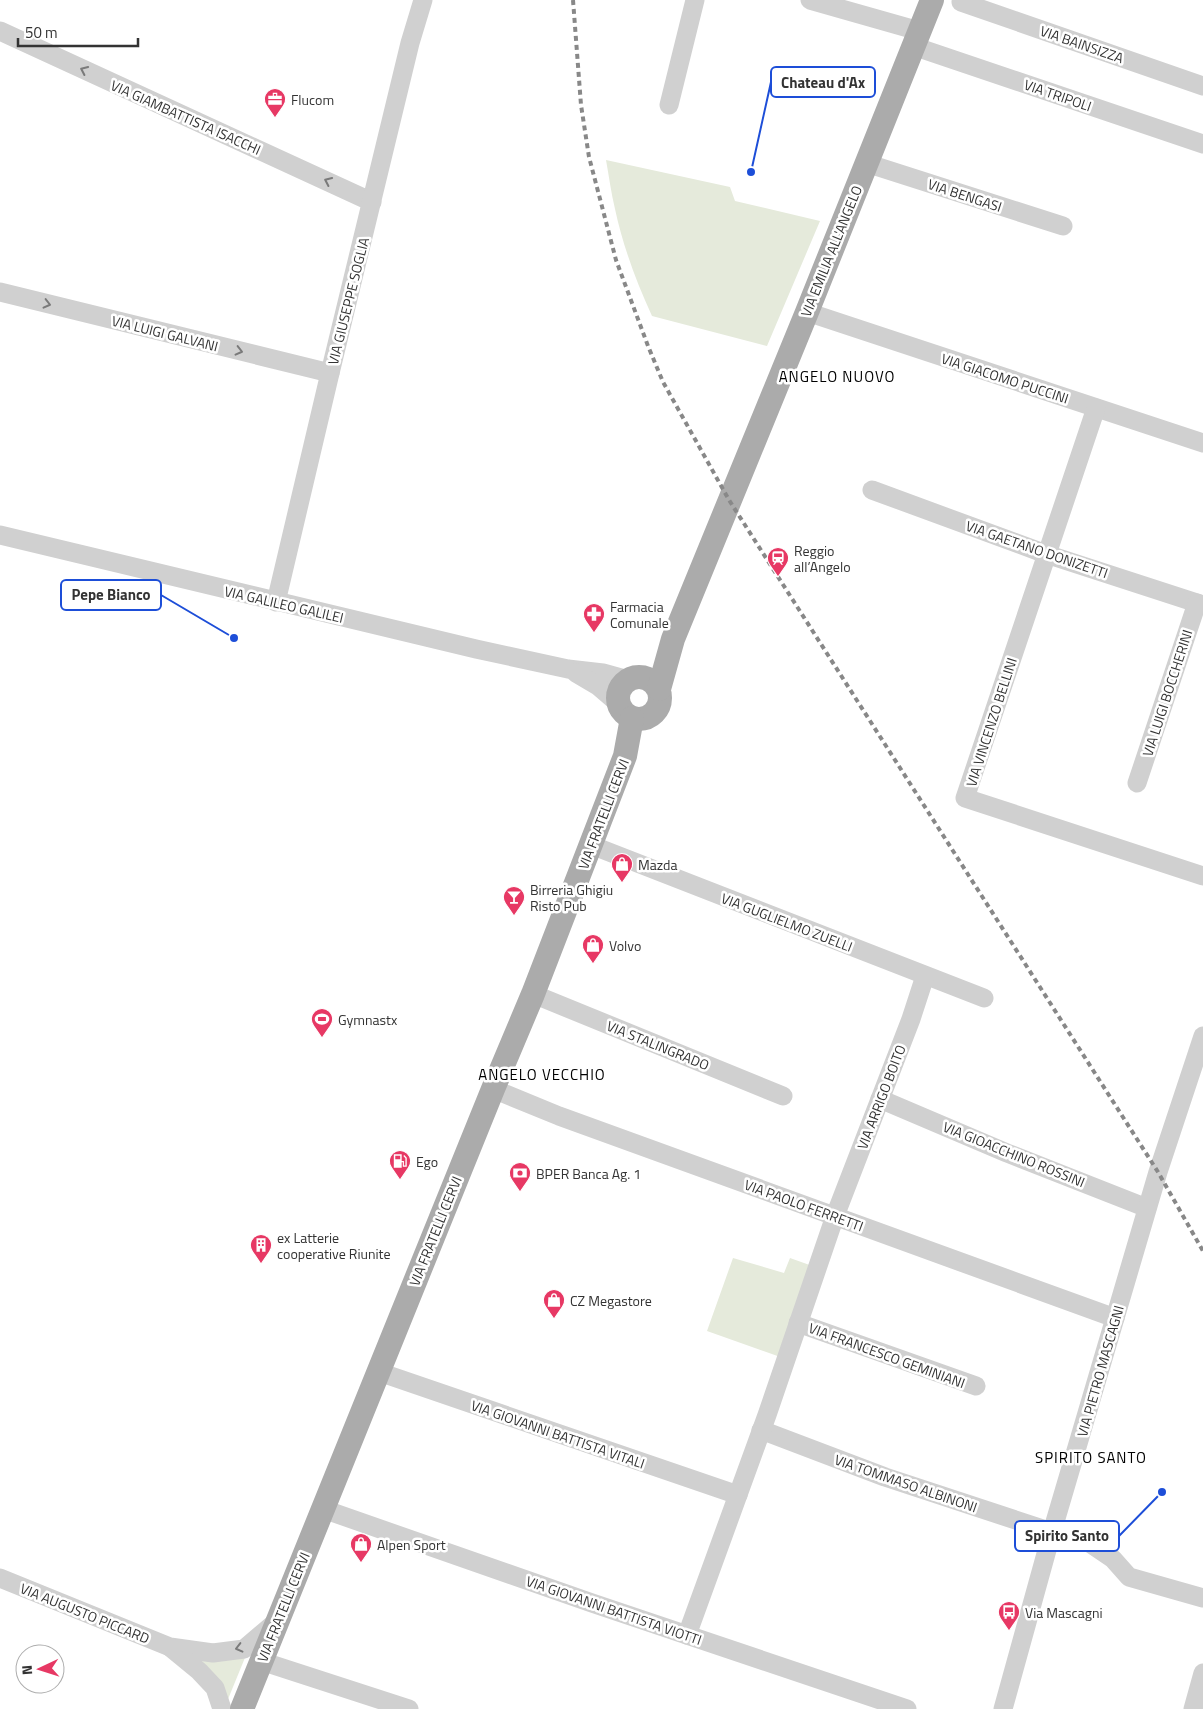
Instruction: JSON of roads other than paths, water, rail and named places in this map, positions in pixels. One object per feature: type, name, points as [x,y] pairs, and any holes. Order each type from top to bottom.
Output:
[{"type":"main road","name":"VIA EMILIA ALL'ANGELO","points":[[643,682],[673,639],[932,0]]},
{"type":"main road","points":[[643,682],[660,702],[635,712],[619,690],[643,682]]},
{"type":"main road","name":"VIA FRATELLI CERVI","points":[[242,1709],[533,994],[626,752],[635,712]]},
{"type":"street","name":"VIA GIUSEPPE SOGLIA","points":[[276,602],[410,43],[423,0]]},
{"type":"street","points":[[669,105],[694,0]]},
{"type":"street","name":"VIA TRIPOLI","points":[[810,0],[1203,144]]},
{"type":"street","name":"VIA BAINSIZZA","points":[[961,2],[1203,86]]},
{"type":"street","name":"VIA GIAMBATTISTA ISACCHI","points":[[0,32],[372,202]]},
{"type":"street","name":"VIA BENGASI","points":[[866,163],[1063,226]]},
{"type":"street","name":"VIA LUIGI GALVANI","points":[[0,292],[330,373]]},
{"type":"street","name":"VIA GIACOMO PUCCINI","points":[[807,312],[1203,442]]},
{"type":"street","name":"VIA VINCENZO BELLINI","points":[[1096,408],[966,798],[1203,876]]},
{"type":"street","name":"VIA GAETANO DONIZETTI","points":[[872,490],[1046,554],[1200,604]]},
{"type":"street","name":"VIA GALILEO GALILEI","points":[[0,535],[476,649],[568,669],[603,673],[643,682]]},
{"type":"street","name":"VIA LUIGI BOCCHERINI","points":[[1137,783],[1200,604]]},
{"type":"street","name":"VIA GALILEO GALILEI","points":[[568,669],[598,686],[635,712]]},
{"type":"street","name":"VIA GUGLIELMO ZUELLI","points":[[591,845],[984,998]]},
{"type":"street","name":"VIA ARRIGO BOITO","points":[[836,1216],[911,1020],[925,976]]},
{"type":"street","name":"VIA STALINGRADO","points":[[533,994],[783,1096]]},
{"type":"street","name":"VIA PIETRO MASCAGNI","points":[[1004,1709],[1052,1532],[1115,1318],[1203,1036]]},
{"type":"street","name":"VIA PAOLO FERRETTI","points":[[493,1089],[559,1116],[1115,1318]]},
{"type":"street","name":"VIA GIOACCHINO ROSSINI","points":[[880,1099],[1007,1153],[1148,1208]]},
{"type":"street","points":[[687,1635],[836,1216]]},
{"type":"street","name":"VIA FRANCESCO GEMINIANI","points":[[798,1323],[976,1386]]},
{"type":"street","name":"VIA GIOVANNI BATTISTA VITALI","points":[[378,1372],[738,1495]]},
{"type":"street","name":"VIA TOMMASO ALBINONI","points":[[761,1430],[885,1477],[1052,1532],[1082,1538],[1113,1559],[1129,1577],[1203,1598]]},
{"type":"street","name":"VIA GIOVANNI BATTISTA VIOTTI","points":[[323,1509],[907,1709]]},
{"type":"street","name":"VIA AUGUSTO PICCARD","points":[[0,1578],[170,1647],[200,1670],[215,1688],[222,1709]]},
{"type":"street","name":"VIA AUGUSTO PICCARD","points":[[170,1647],[213,1652],[244,1649],[278,1620]]},
{"type":"street","points":[[261,1662],[409,1709]]},
{"type":"street","points":[[1193,1709],[1203,1672]]},
{"type":"railway","points":[[573,0],[581,105],[589,157],[616,260],[663,382],[729,500],[1158,1172],[1203,1251]]},
{"type":"place","name":"Flucom","points":[[275,118]]},
{"type":"place","name":"Chateau d'Ax","points":[[751,172]]},
{"type":"place","name":"Reggio all’Angelo","points":[[778,577]]},
{"type":"place","name":"Farmacia Comunale","points":[[594,633]]},
{"type":"place","name":"Pepe Bianco","points":[[234,638]]},
{"type":"place","name":"Mazda","points":[[622,883]]},
{"type":"place","name":"Birreria Ghigiu Risto Pub","points":[[514,916]]},
{"type":"place","name":"Volvo","points":[[593,964]]},
{"type":"place","name":"Gymnastx","points":[[322,1038]]},
{"type":"place","name":"Ego","points":[[400,1180]]},
{"type":"place","name":"BPER Banca Ag. 1","points":[[520,1192]]},
{"type":"place","name":"ex Latterie cooperative Riunite","points":[[261,1264]]},
{"type":"place","name":"CZ Megastore","points":[[554,1319]]},
{"type":"place","name":"Spirito Santo","points":[[1162,1492]]},
{"type":"place","name":"Alpen Sport","points":[[361,1563]]},
{"type":"place","name":"Via Mascagni","points":[[1009,1631]]},
{"type":"district","name":"ANGELO NUOVO","points":[[837,376]]},
{"type":"district","name":"ANGELO VECCHIO","points":[[542,1074]]},
{"type":"district","name":"SPIRITO SANTO","points":[[1091,1457]]}]
